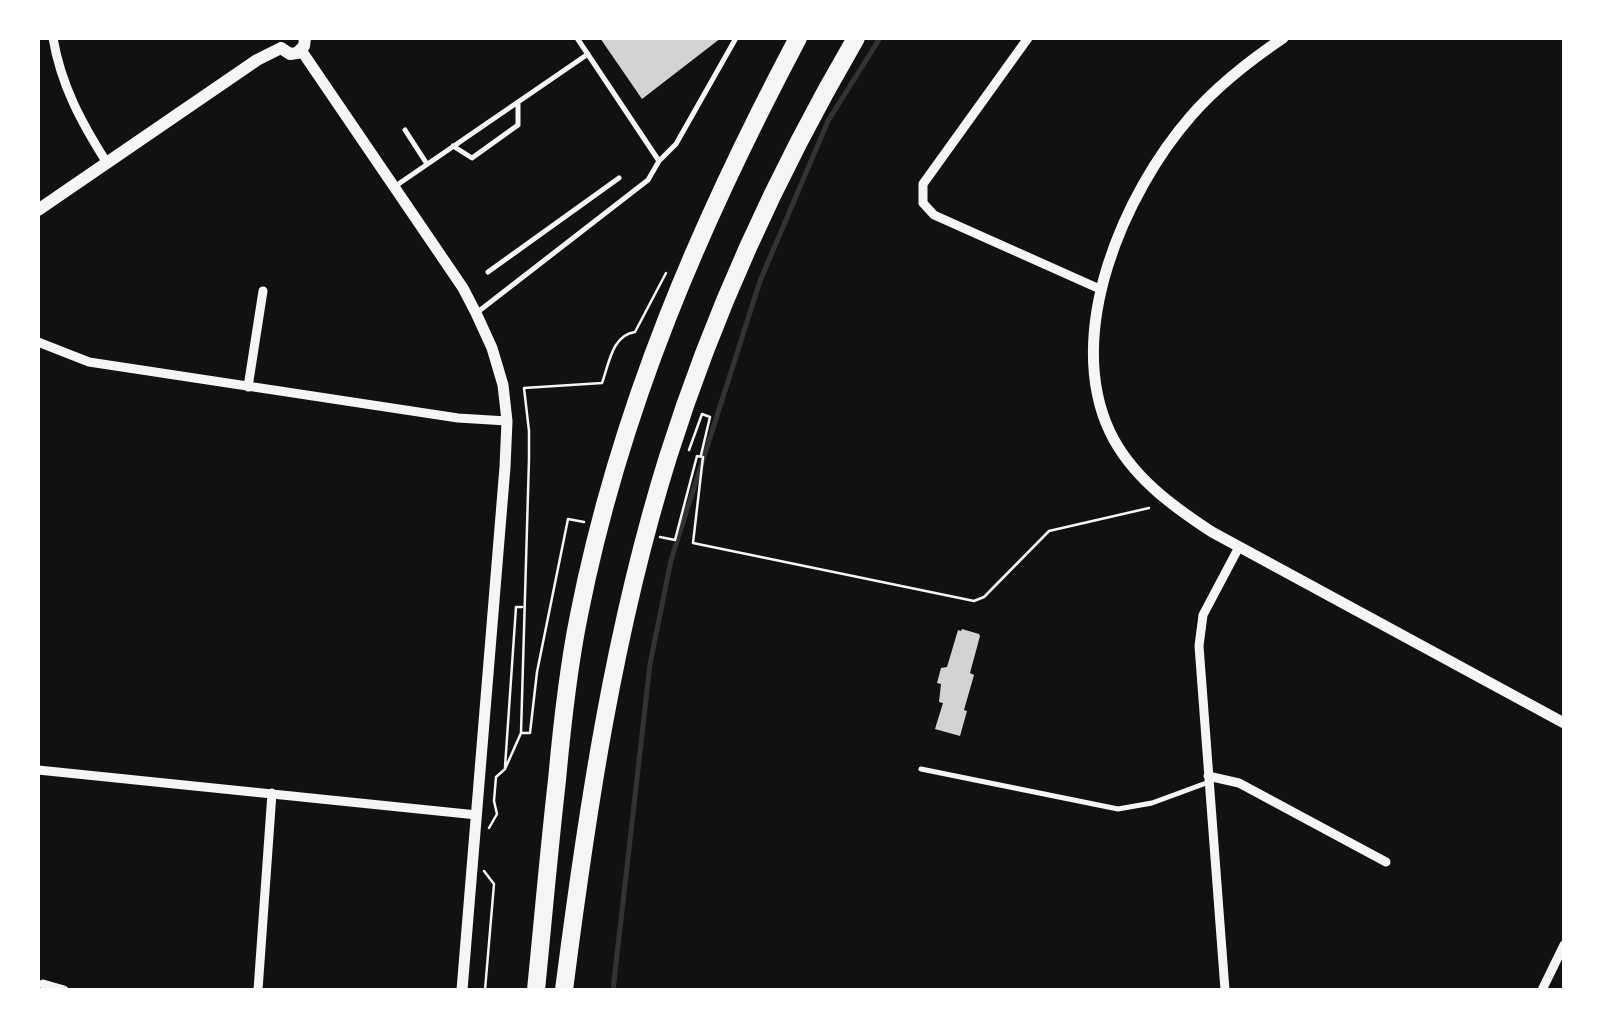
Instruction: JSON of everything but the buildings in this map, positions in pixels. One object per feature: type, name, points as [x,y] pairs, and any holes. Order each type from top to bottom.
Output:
[{"type":"highway","points":[[536,990],[563,717],[595,540],[625,436],[678,285],[733,162],[798,38]]},
{"type":"highway","points":[[564,990],[623,627],[667,460],[724,304],[776,186],[856,38]]},
{"type":"main road","points":[[38,210],[280,43],[290,54],[303,44]]},
{"type":"street","points":[[53,38],[58,68],[69,97],[107,162]]},
{"type":"street","points":[[1028,38],[923,184],[923,203],[934,216],[1102,290]]},
{"type":"street","points":[[1283,38],[1228,78],[1198,108],[1148,175],[1111,258],[1102,290],[1094,335],[1098,400],[1116,443],[1157,492],[1183,513],[1238,547],[1564,722]]},
{"type":"street","points":[[303,44],[463,288],[498,366],[507,421],[506,466],[462,990]]},
{"type":"street","points":[[248,387],[263,292]]},
{"type":"street","points":[[38,342],[90,362],[458,418],[507,421]]},
{"type":"street","points":[[1224,990],[1199,646],[1203,615],[1238,547]]},
{"type":"street","points":[[38,770],[476,815]]},
{"type":"street","points":[[1209,779],[1239,782],[1386,862]]},
{"type":"street","points":[[258,990],[272,793]]},
{"type":"street","points":[[1542,990],[1564,945]]},
{"type":"street","points":[[43,984],[64,990]]},
{"type":"lane","points":[[577,38],[658,160]]},
{"type":"lane","points":[[476,313],[648,180],[658,160],[676,144],[736,38]]},
{"type":"lane","points":[[394,187],[588,54]]},
{"type":"lane","points":[[453,146],[472,158],[518,124],[518,102]]},
{"type":"lane","points":[[404,130],[427,164]]},
{"type":"lane","points":[[488,272],[619,178]]},
{"type":"lane","points":[[922,769],[1118,809],[1152,803],[1209,779]]},
{"type":"path","points":[[488,829],[497,814],[496,777],[505,769],[521,733],[529,431],[524,388],[602,383],[618,340],[635,332],[666,273]]},
{"type":"path","points":[[689,450],[702,414],[710,416],[700,456]]},
{"type":"path","points":[[840,574],[978,601],[1049,531],[1149,508]]},
{"type":"path","points":[[505,769],[516,607],[523,607]]},
{"type":"path","points":[[521,733],[530,734],[538,672]]},
{"type":"path","points":[[484,871],[494,884],[485,990]]},
{"type":"waterway","points":[[613,990],[650,664],[671,560],[760,281],[828,121],[880,38]]}]
